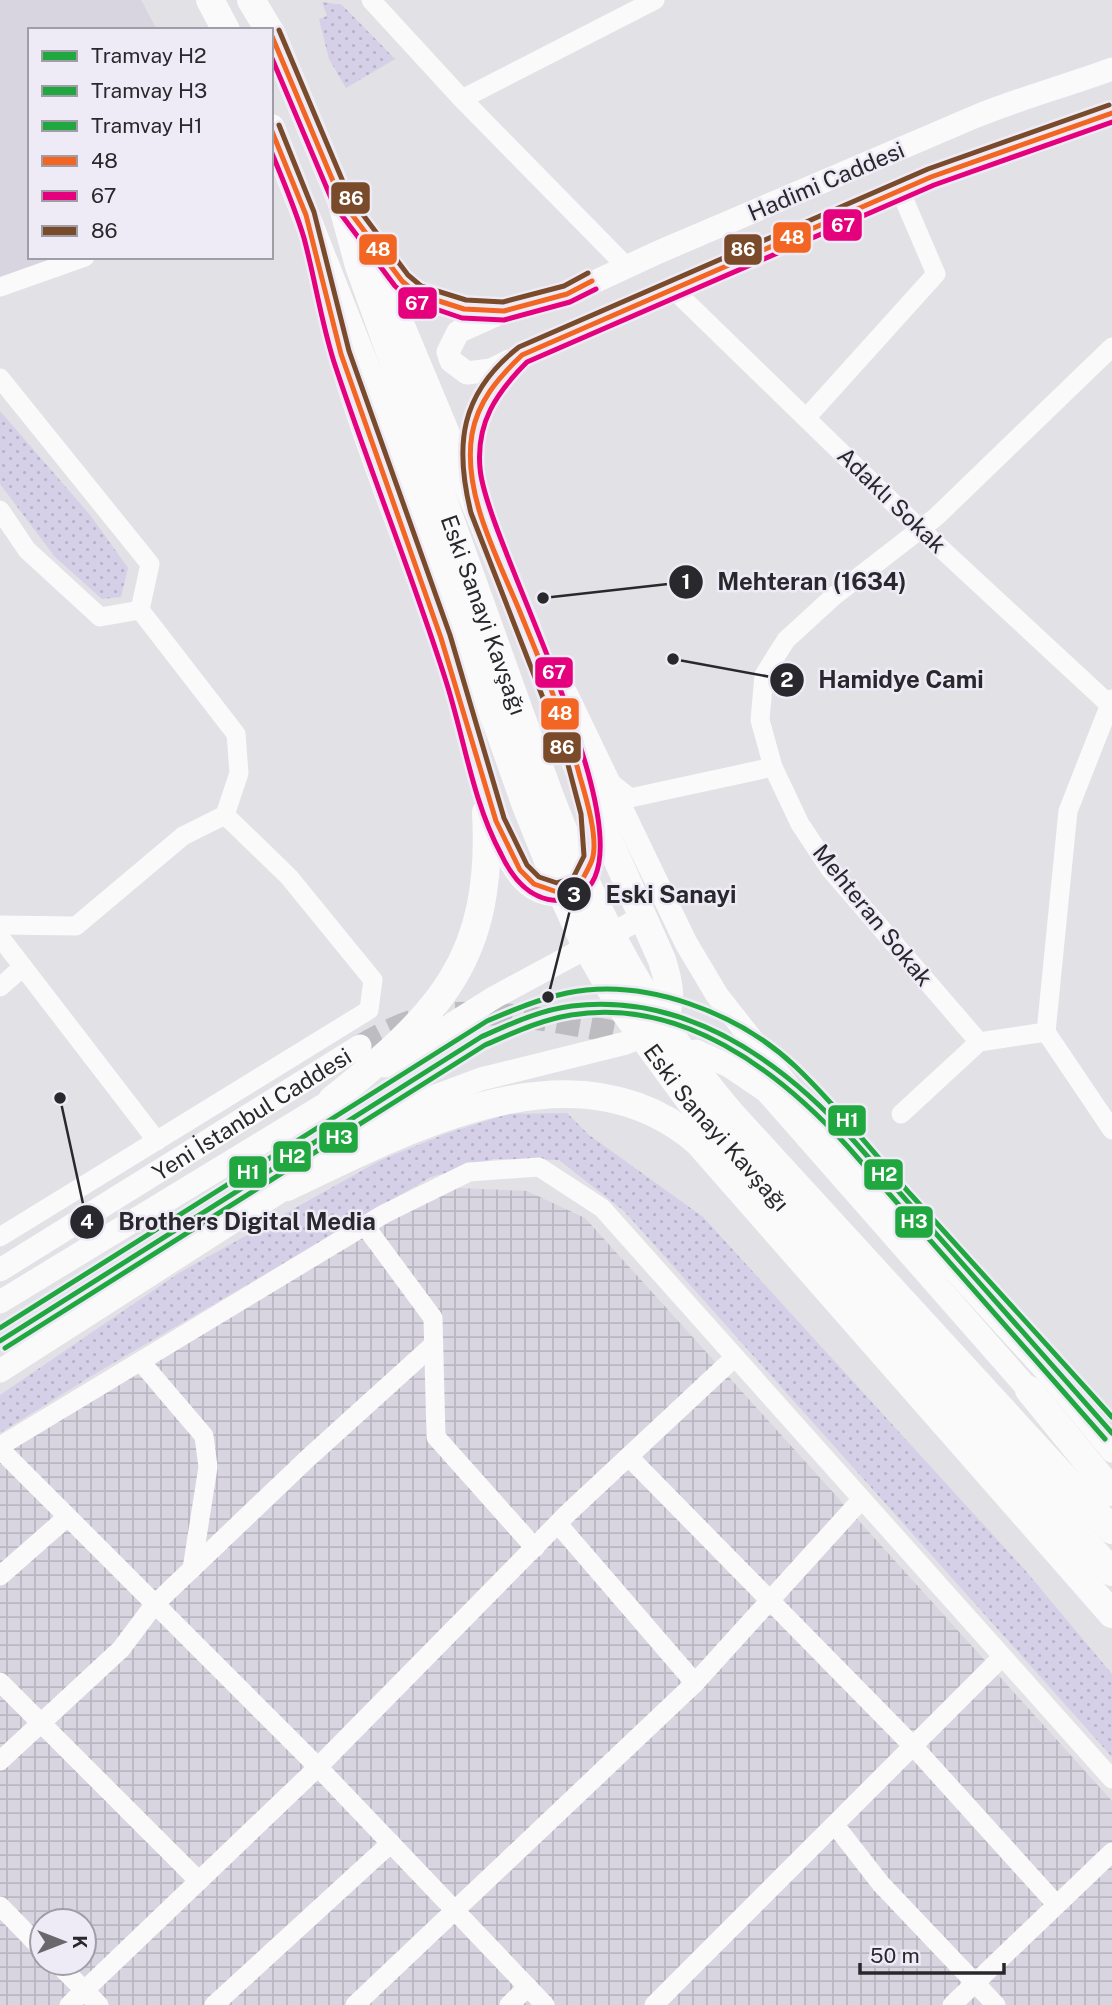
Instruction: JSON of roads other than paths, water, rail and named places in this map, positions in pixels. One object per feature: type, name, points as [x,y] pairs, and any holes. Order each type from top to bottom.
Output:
[{"type":"highway","points":[[210,0],[225,28]]},
{"type":"highway","points":[[251,0],[268,28]]},
{"type":"highway","points":[[273,39],[341,200],[385,283],[527,628],[596,783],[670,986],[668,1010],[652,1032]]},
{"type":"highway","points":[[273,133],[426,488]]},
{"type":"highway","points":[[341,200],[426,488]]},
{"type":"highway","points":[[307,217],[341,352],[455,680],[497,821],[524,878],[550,892],[564,892],[587,879],[595,866],[596,783]]},
{"type":"highway","name":"Eski Sanayi Kavşağı","points":[[426,488],[580,872],[607,933],[653,1010],[695,1071],[1058,1492]]},
{"type":"highway","points":[[332,1100],[392,1052],[419,1024],[441,996],[471,943],[481,912],[486,880],[482,774]]},
{"type":"highway","points":[[287,1187],[419,1126],[456,1113],[525,1096],[591,1094],[629,1104],[672,1122],[698,1142],[1112,1614]]},
{"type":"highway","points":[[1028,1390],[1084,1438],[1112,1472]]},
{"type":"highway","points":[[1028,1390],[1112,1492]]},
{"type":"highway","points":[[1058,1492],[1112,1530]]},
{"type":"highway","points":[[1058,1492],[1112,1572]]},
{"type":"main road","name":"Hadimi Caddesi","points":[[341,200],[402,281],[417,294],[464,309],[504,311],[567,294],[625,265],[976,116],[1112,69]]},
{"type":"main road","name":"Hadimi Caddesi","points":[[473,496],[470,452],[481,399],[522,355],[675,291],[900,190],[1112,113]]},
{"type":"main road","points":[[504,311],[458,332],[449,345],[451,362],[459,369],[478,373],[522,355]]},
{"type":"main road","points":[[596,783],[717,995],[768,1063],[1047,1372],[1112,1451]]},
{"type":"main road","name":"Yeni İstanbul Caddesi","points":[[0,1302],[495,998],[643,917]]},
{"type":"main road","points":[[0,1371],[287,1187],[360,1133],[430,1097],[481,1079],[626,1043],[652,1032]]},
{"type":"main road","name":"Yeni İstanbul Caddesi","points":[[0,1269],[360,1046]]},
{"type":"main road","points":[[696,1051],[729,1066],[766,1091],[1028,1390]]},
{"type":"street","points":[[371,0],[462,99],[625,265]]},
{"type":"street","points":[[462,99],[628,6],[655,0]]},
{"type":"street","points":[[807,417],[936,274],[900,190]]},
{"type":"street","points":[[0,287],[79,259]]},
{"type":"street","name":"Adaklı Sokak","points":[[675,291],[920,529],[1111,703]]},
{"type":"street","name":"Mehteran Sokak","points":[[979,1042],[830,869],[800,824],[774,767],[761,720],[764,675],[786,640],[834,596],[936,517],[1111,349]]},
{"type":"street","points":[[0,378],[150,564],[140,610]]},
{"type":"street","points":[[0,510],[27,550],[100,617],[140,610]]},
{"type":"street","points":[[0,925],[76,926],[183,836],[225,815],[239,772],[236,734],[140,610]]},
{"type":"street","points":[[1111,703],[1068,811],[1046,1032],[1112,1130]]},
{"type":"street","points":[[596,783],[630,798],[774,767]]},
{"type":"street","points":[[0,1237],[369,1010],[373,980],[289,877],[225,815]]},
{"type":"street","points":[[0,937],[157,1141]]},
{"type":"street","points":[[0,987],[23,967]]},
{"type":"street","points":[[901,1114],[979,1042],[1046,1032]]},
{"type":"street","points":[[545,2005],[318,1767],[66,1518],[0,1448],[365,1226],[469,1172],[539,1167],[602,1208],[1112,1780]]},
{"type":"street","points":[[365,1226],[433,1318],[436,1437],[535,1548]]},
{"type":"street","points":[[0,1761],[121,1648],[154,1605],[307,1459],[433,1345]]},
{"type":"street","points":[[69,2005],[318,1767],[558,1524],[734,1358]]},
{"type":"street","points":[[141,1362],[204,1436],[208,1467],[192,1569]]},
{"type":"street","points":[[629,1457],[913,1746],[1056,1904]]},
{"type":"street","points":[[355,2005],[695,1683],[861,1500]]},
{"type":"street","points":[[0,1576],[66,1518]]},
{"type":"street","points":[[558,1524],[695,1683]]},
{"type":"street","points":[[654,2005],[1002,1657]]},
{"type":"street","points":[[0,1682],[199,1881]]},
{"type":"street","points":[[835,1825],[881,1884],[996,2005]]},
{"type":"street","points":[[214,2005],[391,1843]]},
{"type":"street","points":[[952,2005],[1112,1852]]},
{"type":"street","points":[[0,1906],[28,1935]]},
{"type":"street","points":[[71,1977],[99,2005]]},
{"type":"street","points":[[509,2005],[528,1987]]},
{"type":"tunnel","points":[[360,1046],[393,1029],[428,1017],[480,1013],[537,1018],[646,1038]]},
{"type":"tram line","name":"H1","points":[[0,1328],[487,1021],[567,993],[597,989],[628,990],[659,995],[719,1016],[747,1030],[796,1067],[1112,1417]]},
{"type":"tram line","name":"H2","points":[[0,1341],[481,1037],[548,1011],[572,1006],[614,1005],[654,1010],[692,1022],[728,1038],[763,1059],[795,1084],[826,1111],[854,1141],[1112,1433]]},
{"type":"tram line","name":"H3","points":[[5,1348],[485,1045],[548,1020],[571,1015],[612,1012],[651,1017],[689,1029],[724,1045],[791,1091],[848,1147],[1105,1439]]},
{"type":"place","name":"Mehteran (1634)","points":[[543,598]]},
{"type":"place","name":"Hamidye Cami","points":[[673,659]]},
{"type":"place","name":"Eski Sanayi","points":[[548,997]]},
{"type":"place","name":"Brothers Digital Media","points":[[60,1098]]}]
